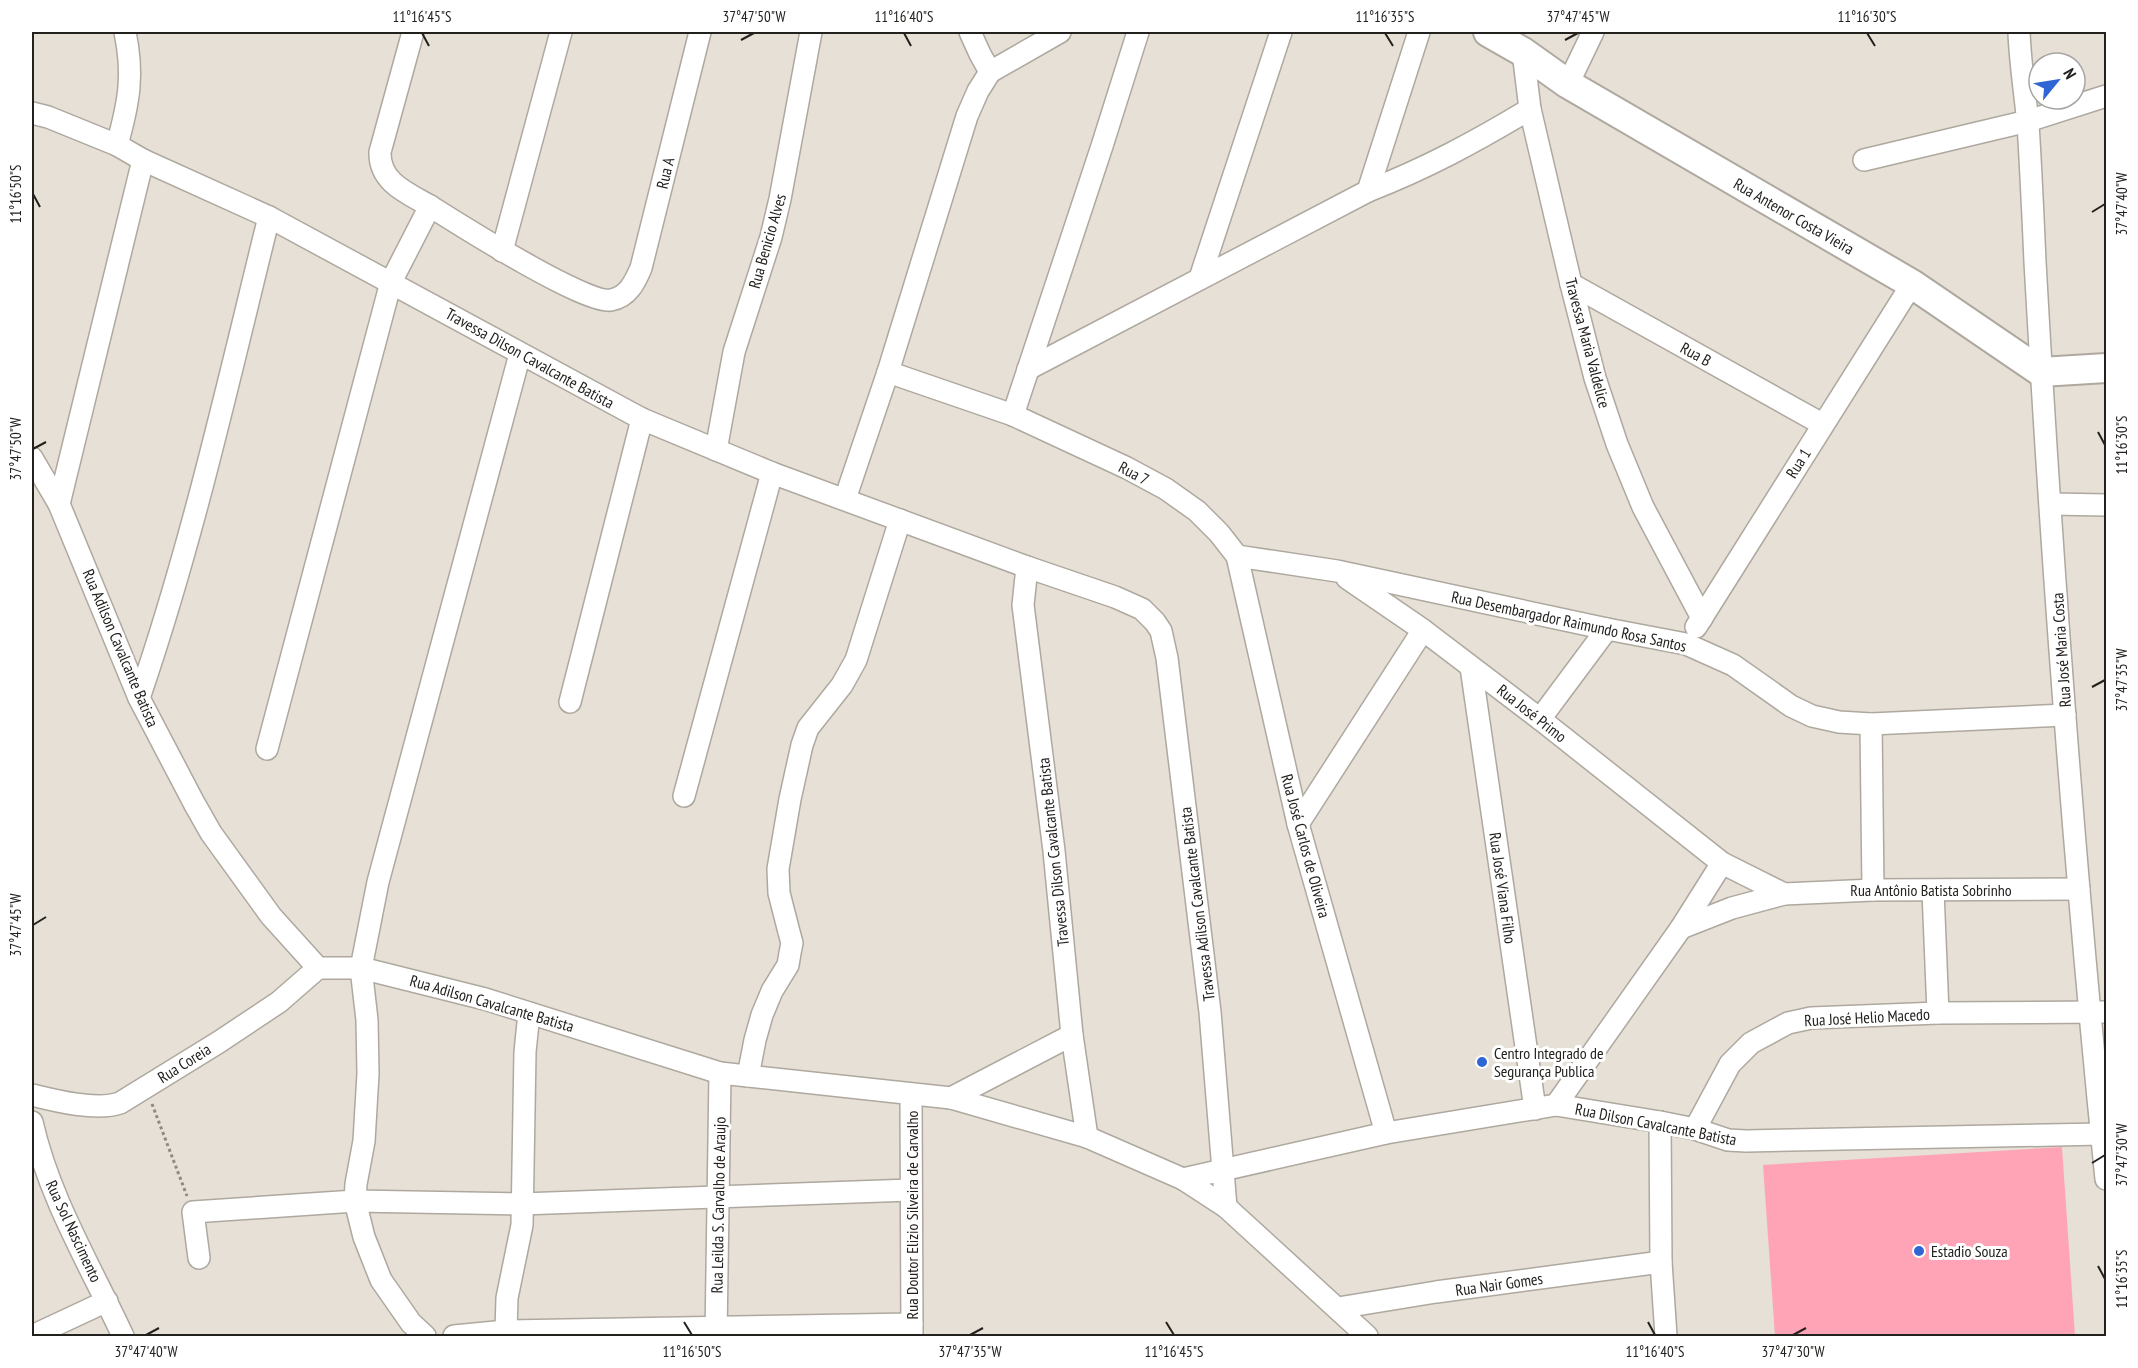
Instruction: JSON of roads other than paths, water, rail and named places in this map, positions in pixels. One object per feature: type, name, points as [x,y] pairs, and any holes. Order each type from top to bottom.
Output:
[{"type":"main road","name":"Rua Antenor Costa Vieira","points":[[1488,32],[1523,51],[1568,84],[1912,284],[2042,372]]},
{"type":"main road","points":[[2042,372],[2106,368]]},
{"type":"street","points":[[117,145],[130,86],[130,57],[125,32]]},
{"type":"street","points":[[413,32],[380,152],[380,164],[384,175],[394,184],[502,251],[561,32]]},
{"type":"street","name":"Rua A","points":[[502,251],[599,299],[610,301],[630,290],[641,268],[700,32]]},
{"type":"street","name":"Rua Benicio Alves","points":[[716,450],[734,352],[771,237],[780,199],[811,32]]},
{"type":"street","points":[[970,32],[990,72]]},
{"type":"street","points":[[845,499],[888,372],[967,116],[978,91],[990,72],[1060,32]]},
{"type":"street","points":[[1013,415],[1102,146],[1137,32]]},
{"type":"street","points":[[1200,278],[1281,32]]},
{"type":"street","points":[[1368,191],[1419,32]]},
{"type":"street","points":[[1568,84],[1593,32]]},
{"type":"street","name":"Rua José Maria Costa","points":[[2019,32],[2028,121],[2065,715],[2079,889],[2099,1012],[2102,1134],[2106,1179]]},
{"type":"street","name":"Travessa Maria Valdelice","points":[[1523,51],[1530,109],[1595,378],[1617,444],[1643,507],[1702,618]]},
{"type":"street","points":[[1864,160],[2028,121],[2106,96]]},
{"type":"street","points":[[1028,369],[1368,191],[1445,158],[1530,109]]},
{"type":"street","name":"Travessa Dilson Cavalcante Batista","points":[[40,115],[117,145],[143,160],[269,217],[642,419],[772,473],[1115,597],[1142,609]]},
{"type":"street","points":[[58,504],[143,160]]},
{"type":"street","points":[[267,748],[391,282],[430,206]]},
{"type":"street","points":[[139,698],[165,623],[209,464],[269,217]]},
{"type":"street","name":"Rua B","points":[[1571,284],[1822,424]]},
{"type":"street","name":"Rua 1","points":[[1686,644],[1912,284]]},
{"type":"street","points":[[425,1336],[411,1323],[381,1280],[364,1237],[355,1201],[364,1142],[368,1074],[367,1020],[361,968],[378,882],[520,354]]},
{"type":"street","name":"Rua 7","points":[[888,372],[1013,415],[1127,468],[1166,489],[1197,511],[1219,532],[1237,556]]},
{"type":"street","points":[[570,702],[642,419]]},
{"type":"street","name":"Rua Adilson Cavalcante Batista","points":[[32,458],[58,504],[139,698],[211,833],[271,916],[318,968],[361,968],[485,999],[720,1072],[951,1098],[1087,1137],[1183,1179],[1226,1207],[1367,1336]]},
{"type":"street","points":[[684,796],[772,473]]},
{"type":"street","points":[[2051,504],[2106,505]]},
{"type":"street","points":[[748,1076],[762,1015],[772,991],[788,965],[792,943],[778,893],[778,869],[802,745],[808,728],[842,685],[856,660],[900,520]]},
{"type":"street","name":"Rua Desembargador Raimundo Rosa Santos","points":[[1237,556],[1337,571],[1686,644],[1733,665],[1791,706],[1812,716],[1839,722],[1871,724],[2065,715]]},
{"type":"street","name":"Rua José Carlos de Oliveira","points":[[1237,556],[1299,824],[1386,1133]]},
{"type":"street","name":"Travessa Dilson Cavalcante Batista","points":[[1027,567],[1023,605],[1054,852],[1072,1035],[1087,1137]]},
{"type":"street","name":"Rua José Primo","points":[[1337,571],[1423,630],[1722,863],[1784,894]]},
{"type":"street","name":"Travessa Adilson Cavalcante Batista","points":[[1142,609],[1161,631],[1167,658],[1210,1012],[1226,1207]]},
{"type":"street","points":[[1540,719],[1606,629]]},
{"type":"street","points":[[1299,824],[1423,630]]},
{"type":"street","name":"Rua José Viana Filho","points":[[1471,667],[1535,1109]]},
{"type":"street","points":[[1871,724],[1873,890]]},
{"type":"street","points":[[1557,1105],[1681,928],[1722,863]]},
{"type":"street","name":"Rua Antônio Batista Sobrinho","points":[[1681,928],[1732,908],[1784,894],[1873,890],[2079,889]]},
{"type":"street","points":[[1933,891],[1938,1013]]},
{"type":"street","name":"Rua Coreia","points":[[32,1095],[52,1100],[103,1106],[120,1103],[279,1002],[318,968]]},
{"type":"street","name":"Rua José Helio Macedo","points":[[1695,1129],[1730,1064],[1751,1042],[1788,1023],[1810,1018],[1938,1013],[2099,1012]]},
{"type":"street","points":[[506,1331],[507,1298],[520,1244],[525,1052],[530,1013]]},
{"type":"street","points":[[951,1098],[1072,1035]]},
{"type":"street","name":"Rua Leilda S. Carvalho de Araujo","points":[[715,1332],[720,1072]]},
{"type":"street","name":"Rua Doutor Elizio Silveira de Carvalho","points":[[911,1095],[912,1330]]},
{"type":"street","name":"Rua Dilson Cavalcante Batista","points":[[1183,1179],[1386,1133],[1557,1105],[1660,1122],[1695,1129],[1728,1140],[1746,1141],[2102,1134]]},
{"type":"street","name":"Rua Sol Nascimento","points":[[32,1122],[40,1155],[59,1201],[123,1336]]},
{"type":"street","points":[[1660,1122],[1661,1262],[1666,1336]]},
{"type":"street","points":[[199,1258],[193,1212],[355,1201],[522,1203],[911,1190]]},
{"type":"street","name":"Rua Nair Gomes","points":[[1338,1308],[1436,1292],[1661,1262]]},
{"type":"street","points":[[32,1336],[107,1301]]},
{"type":"street","points":[[454,1336],[506,1331],[912,1330]]},
{"type":"place","name":"Centro Integrado de Segurança Publica","points":[[1482,1062]]},
{"type":"place","name":"Estadio Souza","points":[[1919,1251]]}]
